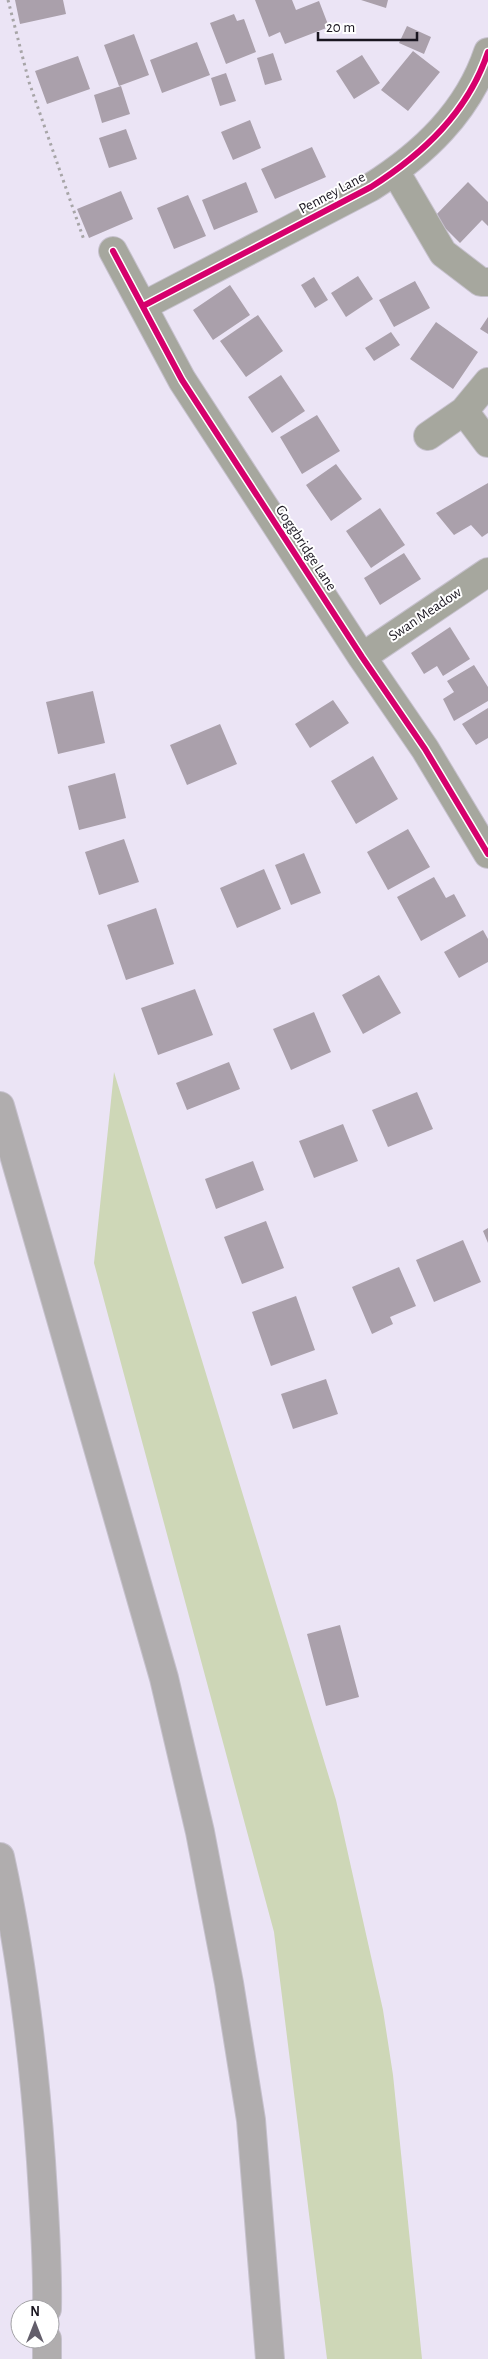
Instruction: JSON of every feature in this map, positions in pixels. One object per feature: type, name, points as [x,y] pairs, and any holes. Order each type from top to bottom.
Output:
[{"type":"highway","points":[[0,1106],[162,1669],[200,1832],[229,1983],[250,2120],[270,2359]]},
{"type":"highway","points":[[0,1857],[20,1969],[35,2075],[48,2264],[47,2299]]},
{"type":"street","name":"Penney Lane","points":[[143,306],[371,187],[395,171],[436,138],[454,116],[468,95],[488,52]]},
{"type":"street","points":[[395,171],[443,253],[481,282],[488,282]]},
{"type":"street","name":"Goggbridge Lane","points":[[113,251],[161,344],[182,380],[362,657],[426,749],[488,854]]},
{"type":"street","points":[[428,436],[464,411],[488,382]]},
{"type":"street","points":[[464,411],[488,443]]},
{"type":"street","name":"Swan Meadow","points":[[362,657],[488,572]]},
{"type":"path","points":[[8,0],[29,82],[88,249],[113,251]]},
{"type":"green space","points":[[114,1072],[336,1800],[383,2010],[393,2075],[422,2359],[327,2359],[274,1932],[94,1263]]},
{"type":"building","points":[[15,0],[63,0],[66,14],[20,24]]},
{"type":"building","points":[[255,0],[292,0],[296,10],[319,1],[329,27],[285,44],[280,32],[269,37]]},
{"type":"building","points":[[361,0],[388,0],[386,8]]},
{"type":"building","points":[[234,14],[237,21],[244,19],[256,52],[226,64],[210,23]]},
{"type":"building","points":[[407,26],[431,37],[424,54],[399,43]]},
{"type":"building","points":[[134,34],[149,75],[119,86],[104,45]]},
{"type":"building","points":[[197,42],[210,75],[162,93],[150,60]]},
{"type":"building","points":[[413,51],[440,72],[408,111],[381,90]]},
{"type":"building","points":[[273,53],[282,80],[265,85],[257,58]]},
{"type":"building","points":[[362,55],[380,83],[354,99],[336,71]]},
{"type":"building","points":[[78,56],[90,89],[47,104],[35,71]]},
{"type":"building","points":[[226,73],[236,101],[220,106],[211,78]]},
{"type":"building","points":[[121,86],[130,114],[102,123],[94,95]]},
{"type":"building","points":[[250,120],[261,148],[233,160],[221,132]]},
{"type":"building","points":[[126,129],[137,159],[109,168],[99,138]]},
{"type":"building","points":[[312,147],[326,177],[275,199],[261,169]]},
{"type":"building","points":[[246,182],[258,212],[214,230],[202,200]]},
{"type":"building","points":[[468,182],[488,202],[488,226],[482,220],[460,243],[434,217]]},
{"type":"building","points":[[121,191],[133,219],[89,238],[77,209]]},
{"type":"building","points":[[188,195],[206,236],[174,249],[157,208]]},
{"type":"building","points":[[358,276],[373,299],[346,317],[331,293]]},
{"type":"building","points":[[314,277],[328,300],[315,308],[301,285]]},
{"type":"building","points":[[415,281],[430,308],[394,327],[379,300]]},
{"type":"building","points":[[230,285],[250,315],[213,340],[193,310]]},
{"type":"building","points":[[258,315],[283,351],[246,377],[220,341]]},
{"type":"building","points":[[488,317],[488,334],[480,329]]},
{"type":"building","points":[[436,322],[478,352],[453,389],[410,359]]},
{"type":"building","points":[[391,332],[400,345],[374,361],[365,348]]},
{"type":"building","points":[[281,375],[305,411],[272,433],[248,397]]},
{"type":"building","points":[[317,415],[340,451],[302,474],[280,437]]},
{"type":"building","points":[[336,464],[362,499],[331,521],[306,485]]},
{"type":"building","points":[[488,483],[488,533],[482,537],[471,525],[454,535],[436,513]]},
{"type":"building","points":[[380,508],[405,545],[371,568],[346,531]]},
{"type":"building","points":[[404,553],[421,579],[380,605],[364,578]]},
{"type":"building","points":[[450,627],[470,659],[443,676],[437,666],[424,674],[411,653]]},
{"type":"building","points":[[474,665],[488,687],[488,701],[454,721],[443,699],[454,692],[447,681]]},
{"type":"building","points":[[93,691],[105,743],[58,754],[46,702]]},
{"type":"building","points":[[333,700],[349,723],[310,748],[295,724]]},
{"type":"building","points":[[488,708],[488,738],[476,745],[462,724]]},
{"type":"building","points":[[220,724],[237,764],[187,785],[170,745]]},
{"type":"building","points":[[373,756],[398,799],[356,824],[331,781]]},
{"type":"building","points":[[115,773],[126,818],[79,830],[68,786]]},
{"type":"building","points":[[408,829],[430,867],[388,890],[367,852]]},
{"type":"building","points":[[124,839],[139,882],[99,895],[85,852]]},
{"type":"building","points":[[304,853],[321,893],[291,905],[275,865]]},
{"type":"building","points":[[264,869],[281,909],[237,928],[220,888]]},
{"type":"building","points":[[434,877],[446,898],[454,894],[466,916],[421,941],[397,897]]},
{"type":"building","points":[[156,908],[174,964],[126,980],[107,925]]},
{"type":"building","points":[[483,930],[488,939],[488,962],[459,978],[444,952]]},
{"type":"building","points":[[379,975],[401,1013],[363,1034],[342,995]]},
{"type":"building","points":[[195,989],[213,1035],[158,1055],[141,1008]]},
{"type":"building","points":[[314,1012],[331,1052],[291,1070],[273,1029]]},
{"type":"building","points":[[229,1062],[240,1089],[187,1110],[176,1083]]},
{"type":"building","points":[[417,1092],[433,1129],[388,1147],[372,1110]]},
{"type":"building","points":[[343,1124],[358,1161],[314,1178],[299,1141]]},
{"type":"building","points":[[253,1161],[264,1190],[216,1209],[205,1179]]},
{"type":"building","points":[[266,1221],[284,1268],[242,1284],[224,1237]]},
{"type":"building","points":[[488,1228],[488,1243],[483,1231]]},
{"type":"building","points":[[463,1240],[481,1282],[434,1302],[416,1260]]},
{"type":"building","points":[[399,1267],[416,1306],[390,1317],[393,1324],[372,1334],[352,1287]]},
{"type":"building","points":[[296,1296],[315,1350],[271,1366],[252,1312]]},
{"type":"building","points":[[326,1379],[338,1414],[293,1429],[281,1394]]},
{"type":"building","points":[[340,1625],[359,1697],[326,1706],[307,1634]]},
{"type":"cycle path","points":[[143,306],[371,187],[390,174],[426,146],[442,130],[469,94],[488,52]]},
{"type":"cycle path","points":[[113,251],[182,380],[362,657],[425,749],[488,854]]}]
